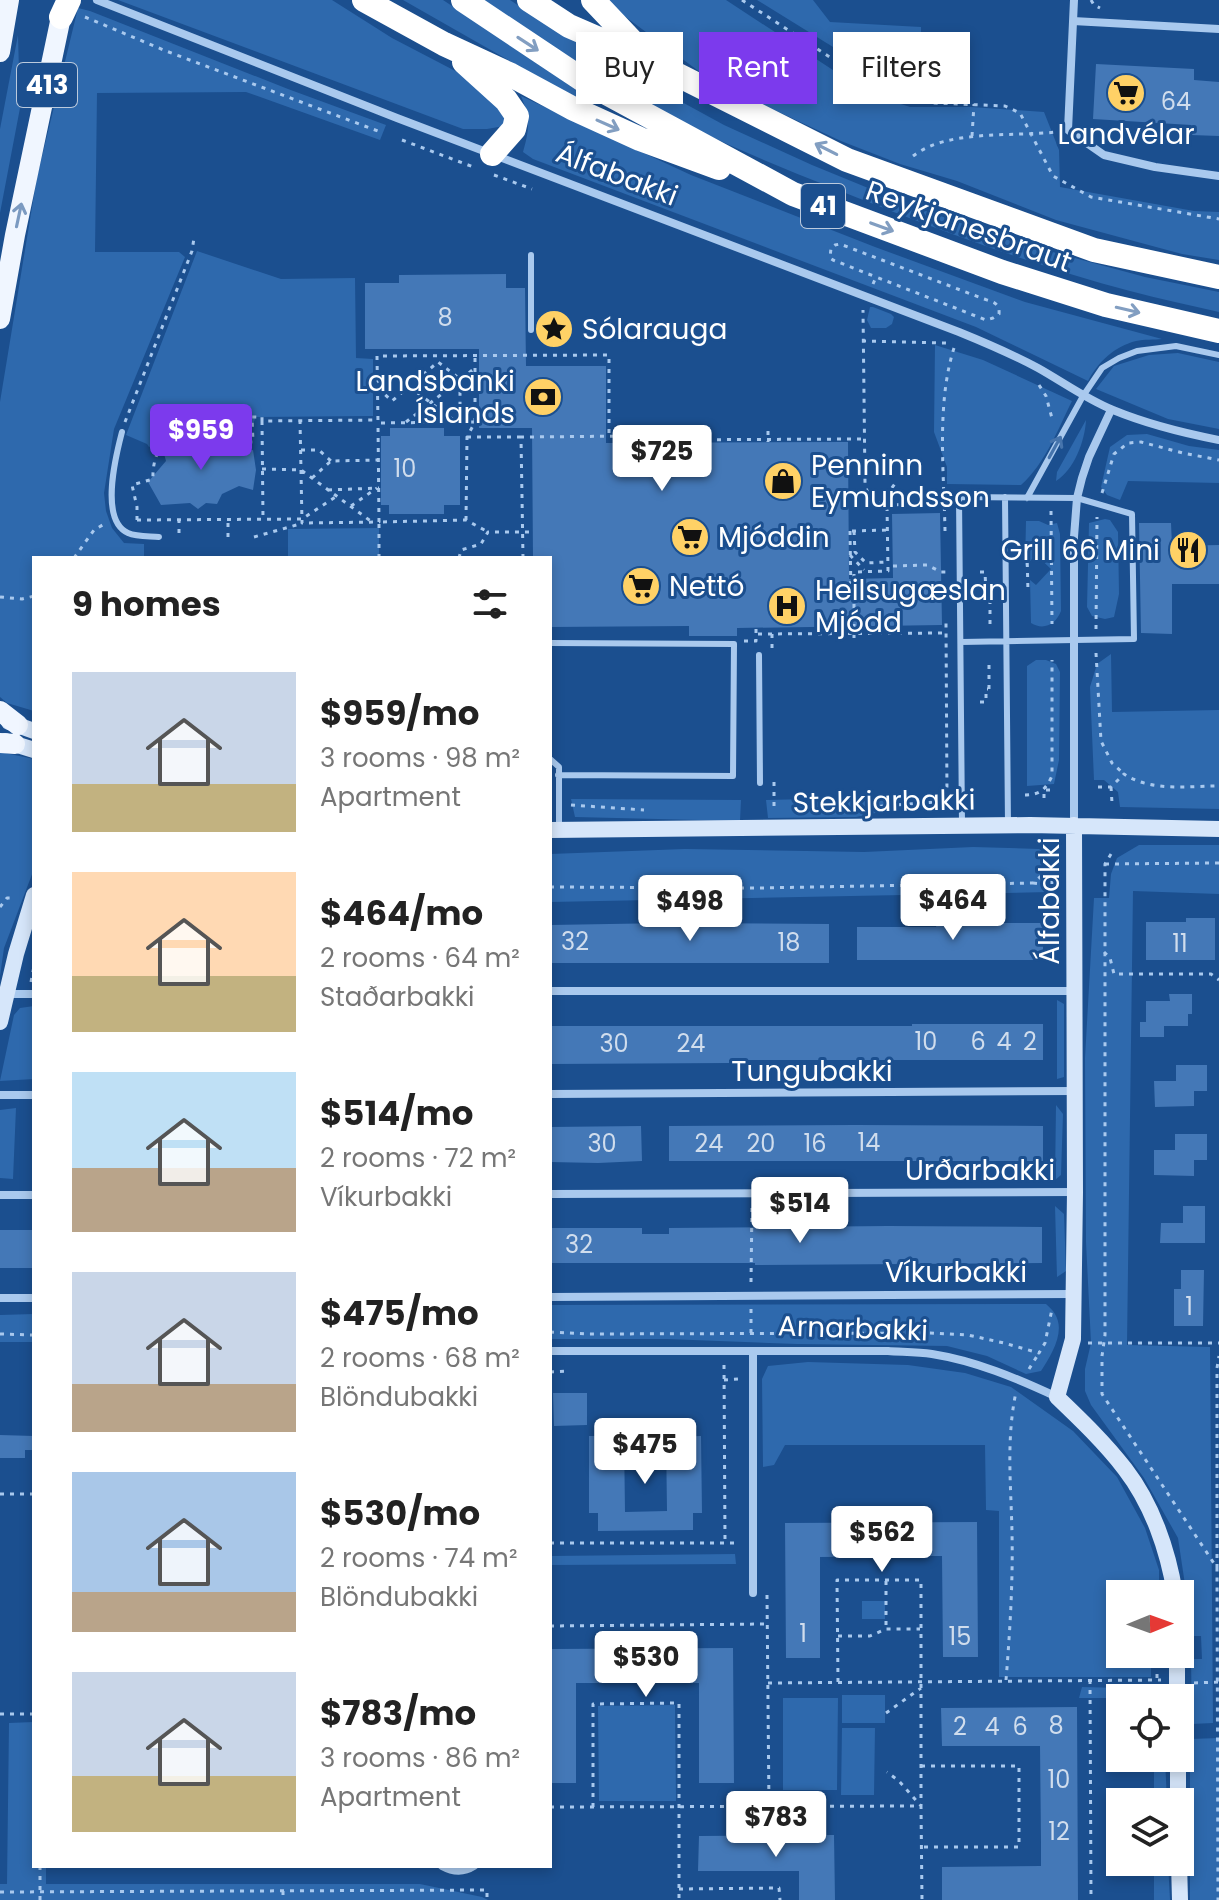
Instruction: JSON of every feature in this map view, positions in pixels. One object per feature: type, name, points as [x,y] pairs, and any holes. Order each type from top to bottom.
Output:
[{"type":"highway","points":[[364,0],[444,44],[640,139],[793,194]]},
{"type":"highway","name":"Reykjanesbraut","points":[[463,0],[586,82],[793,194],[1002,272],[1106,305],[1219,331]]},
{"type":"highway","name":"Reykjanesbraut","points":[[529,0],[583,32]]},
{"type":"highway","points":[[593,0],[623,32]]},
{"type":"highway","points":[[444,44],[506,100],[517,116],[514,129],[492,154]]},
{"type":"highway","name":"Reykjanesbraut","points":[[683,78],[847,160],[1094,250],[1219,277]]},
{"type":"main road","name":"413","points":[[0,52],[9,0]]},
{"type":"main road","name":"413","points":[[0,319],[15,235],[72,11]]},
{"type":"main road","points":[[0,711],[14,736]]},
{"type":"street","name":"Álfabakki","points":[[97,0],[973,338],[1040,369],[1111,410],[1172,431],[1219,440]]},
{"type":"street","points":[[1074,0],[1068,130],[1104,155],[1155,167],[1219,176]]},
{"type":"street","points":[[1073,21],[1219,29]]},
{"type":"street","name":"Álfabakki","points":[[1057,1397],[1072,1343],[1074,1294],[1074,537],[1077,498],[1089,457],[1111,410]]},
{"type":"street","name":"Stekkjarbakki","points":[[555,831],[1008,825],[1219,829]]},
{"type":"street","points":[[0,1022],[32,902]]},
{"type":"street","points":[[552,991],[1075,991]]},
{"type":"street","points":[[7,994],[32,994]]},
{"type":"street","name":"Tungubakki","points":[[552,1094],[1075,1091]]},
{"type":"street","points":[[0,1095],[32,1095]]},
{"type":"street","name":"Urðarbakki","points":[[552,1194],[1075,1192]]},
{"type":"street","points":[[0,1195],[32,1195]]},
{"type":"street","name":"Víkurbakki","points":[[552,1297],[1074,1294]]},
{"type":"street","points":[[0,1298],[32,1298]]},
{"type":"street","name":"Arnarbakki","points":[[552,1351],[888,1351],[931,1354],[999,1372],[1057,1397],[1125,1469],[1155,1523],[1172,1580]]},
{"type":"street","points":[[753,1351],[753,1593]]},
{"type":"street","points":[[446,1868],[462,1872],[470,1868]]},
{"type":"street","points":[[1179,1876],[1180,1900]]},
{"type":"lane","points":[[531,255],[531,330]]},
{"type":"lane","points":[[1027,498],[1083,396],[1102,368],[1137,351],[1176,346],[1219,355]]},
{"type":"lane","points":[[122,432],[113,476],[115,520],[131,535],[159,537]]},
{"type":"lane","points":[[961,642],[1134,639],[1132,514],[1077,498],[959,497],[962,826]]},
{"type":"lane","points":[[1005,497],[1008,825]]},
{"type":"lane","points":[[552,643],[734,644],[733,776],[558,775]]},
{"type":"lane","points":[[759,655],[760,783]]},
{"type":"lane","points":[[552,761],[559,767],[555,831]]},
{"type":"path","points":[[742,0],[879,89],[933,103],[1005,106],[1020,113],[1053,176],[1091,197],[1219,219]]},
{"type":"path","points":[[72,11],[166,51],[383,133]]},
{"type":"path","points":[[972,137],[974,104]]},
{"type":"path","points":[[913,156],[938,142],[1068,130]]},
{"type":"path","points":[[402,140],[532,189]]},
{"type":"path","points":[[122,432],[192,251],[194,238]]},
{"type":"path","points":[[840,244],[997,304],[999,314],[986,320],[876,277],[833,260],[830,258],[831,248],[840,244]]},
{"type":"path","points":[[872,288],[876,277]]},
{"type":"path","points":[[863,310],[866,490],[880,504],[945,503]]},
{"type":"path","points":[[963,323],[967,313]]},
{"type":"path","points":[[862,341],[955,344],[943,392],[945,531]]},
{"type":"path","points":[[379,556],[377,356],[609,355],[609,436]]},
{"type":"path","points":[[378,388],[392,401],[438,362],[438,356]]},
{"type":"path","points":[[466,520],[467,437],[475,422],[475,356]]},
{"type":"path","points":[[438,362],[460,379]]},
{"type":"path","points":[[406,422],[475,368]]},
{"type":"path","points":[[377,382],[391,373],[459,422]]},
{"type":"path","points":[[459,422],[460,379]]},
{"type":"path","points":[[1031,379],[1042,387],[1058,429]]},
{"type":"path","points":[[137,520],[132,485],[153,479],[154,459],[164,441],[172,434],[199,426],[218,430],[233,442],[253,442],[252,417],[262,417],[263,519]]},
{"type":"path","points":[[300,420],[302,521]]},
{"type":"path","points":[[262,421],[475,422]]},
{"type":"path","points":[[637,440],[646,429]]},
{"type":"path","points":[[768,431],[768,441]]},
{"type":"path","points":[[467,437],[609,436],[637,440],[768,441],[864,439]]},
{"type":"path","points":[[521,437],[523,556]]},
{"type":"path","points":[[1219,460],[1141,442],[1128,443],[1114,454],[1099,504],[1097,522],[1096,640],[1101,741],[1112,763],[1132,779],[1155,786],[1219,786]]},
{"type":"path","points":[[301,450],[319,450],[331,461]]},
{"type":"path","points":[[312,478],[331,461],[378,460]]},
{"type":"path","points":[[262,469],[301,470],[372,522]]},
{"type":"path","points":[[880,504],[897,481]]},
{"type":"path","points":[[328,490],[378,488]]},
{"type":"path","points":[[351,506],[378,488]]},
{"type":"path","points":[[254,537],[302,521],[337,496]]},
{"type":"path","points":[[854,636],[854,572],[888,571],[887,505]]},
{"type":"path","points":[[1051,515],[1052,624]]},
{"type":"path","points":[[179,519],[179,537]]},
{"type":"path","points":[[228,519],[228,537]]},
{"type":"path","points":[[75,556],[94,530],[115,520],[466,520],[488,532],[532,532]]},
{"type":"path","points":[[851,531],[887,530]]},
{"type":"path","points":[[851,531],[851,598],[854,598]]},
{"type":"path","points":[[851,531],[855,552],[866,563],[887,562]]},
{"type":"path","points":[[460,556],[461,550],[481,544],[488,532]]},
{"type":"path","points":[[1027,553],[1028,592]]},
{"type":"path","points":[[850,555],[865,572]]},
{"type":"path","points":[[893,566],[927,565],[946,572]]},
{"type":"path","points":[[980,572],[985,572],[986,593],[991,593],[990,624]]},
{"type":"path","points":[[0,597],[32,596]]},
{"type":"path","points":[[946,618],[947,799]]},
{"type":"path","points":[[756,628],[756,641]]},
{"type":"path","points":[[756,634],[854,636],[946,633]]},
{"type":"path","points":[[1025,795],[1036,795],[1044,790],[1052,776],[1052,660]]},
{"type":"path","points":[[980,702],[986,702],[986,689],[990,689],[989,661]]},
{"type":"path","points":[[1098,787],[1111,787],[1124,774]]},
{"type":"path","points":[[1111,787],[1112,803]]},
{"type":"path","points":[[1044,790],[1052,790]]},
{"type":"path","points":[[1044,790],[1044,798]]},
{"type":"path","points":[[1111,854],[1105,864],[1105,1335],[1102,1394],[1217,1568]]},
{"type":"path","points":[[552,887],[1052,885],[1052,867],[1045,859]]},
{"type":"path","points":[[1105,864],[1219,863]]},
{"type":"path","points":[[1033,883],[1052,867]]},
{"type":"path","points":[[1104,952],[1110,958],[1114,974]]},
{"type":"path","points":[[1104,974],[1211,974],[1219,980]]},
{"type":"path","points":[[31,982],[32,977]]},
{"type":"path","points":[[751,1334],[752,1193]]},
{"type":"path","points":[[1029,1369],[1045,1343],[1052,1309]]},
{"type":"path","points":[[552,1332],[930,1333],[968,1335],[1039,1353]]},
{"type":"path","points":[[0,1334],[32,1335]]},
{"type":"path","points":[[1045,1343],[1057,1343]]},
{"type":"path","points":[[1088,1343],[1219,1343]]},
{"type":"path","points":[[1218,1900],[1219,1356]]},
{"type":"path","points":[[552,1543],[725,1543],[724,1357]]},
{"type":"path","points":[[552,1372],[569,1371]]},
{"type":"path","points":[[724,1380],[746,1379]]},
{"type":"path","points":[[1006,1681],[1011,1624],[1010,1435],[1016,1392]]},
{"type":"path","points":[[0,1494],[32,1494]]},
{"type":"path","points":[[838,1682],[837,1580],[921,1580],[922,1900]]},
{"type":"path","points":[[886,1580],[886,1629]]},
{"type":"path","points":[[552,1626],[767,1624]]},
{"type":"path","points":[[837,1636],[870,1636],[886,1629],[920,1629]]},
{"type":"path","points":[[1157,1668],[1157,1680]]},
{"type":"path","points":[[1090,1680],[1091,1900]]},
{"type":"path","points":[[769,1807],[768,1683],[1157,1680],[1164,1684]]},
{"type":"path","points":[[1186,1683],[1218,1682]]},
{"type":"path","points":[[886,1713],[921,1688]]},
{"type":"path","points":[[593,1807],[593,1704],[679,1703],[679,1900]]},
{"type":"path","points":[[0,1714],[32,1714]]},
{"type":"path","points":[[921,1766],[1019,1766],[1019,1847],[921,1847]]},
{"type":"path","points":[[887,1772],[921,1806]]},
{"type":"path","points":[[552,1807],[921,1806]]},
{"type":"path","points":[[40,1868],[40,1900]]},
{"type":"path","points":[[679,1889],[779,1888],[780,1900]]},
{"type":"path","points":[[0,1892],[487,1890],[487,1900]]},
{"type":"path","points":[[283,1891],[283,1900]]},
{"type":"shaded area","points":[[118,0],[332,0],[392,38],[463,75],[504,109],[504,126],[463,129]]},
{"type":"shaded area","points":[[403,0],[443,0],[576,88],[576,99]]},
{"type":"shaded area","points":[[481,0],[510,0],[576,41],[576,62]]},
{"type":"shaded area","points":[[607,0],[726,0],[775,32],[699,32],[699,71],[683,59],[683,32],[646,32]]},
{"type":"shaded area","points":[[757,0],[813,0],[830,22],[921,27],[921,32],[833,32],[833,47],[817,37],[817,32],[809,32]]},
{"type":"shaded area","points":[[78,8],[386,125],[380,140],[246,92],[97,93],[95,252],[179,252],[185,257],[114,429],[104,493],[112,528],[124,543],[144,544],[144,556],[32,556],[32,710],[7,703],[0,697],[0,402],[37,177]]},
{"type":"shaded area","points":[[18,35],[20,108],[0,213],[0,129]]},
{"type":"shaded area","points":[[817,60],[833,70],[833,104],[901,104],[910,107],[1044,112],[1059,150],[1060,187],[1194,211],[1219,212],[1219,260],[1182,254],[1056,220],[957,181],[900,164],[761,104],[817,104]]},
{"type":"shaded area","points":[[521,96],[691,175],[875,247],[1025,302],[1162,339],[1128,343],[1102,361],[1088,381],[976,327],[533,159],[523,152],[528,123]]},
{"type":"shaded area","points":[[683,103],[812,165],[917,208],[1023,244],[1145,277],[1219,292],[1219,312],[1130,291],[1017,257],[806,177],[647,104]]},
{"type":"shaded area","points":[[197,251],[281,279],[355,278],[356,358],[373,359],[373,416],[256,417],[250,431],[236,435],[214,426],[189,423],[174,428],[149,447],[126,435]]},
{"type":"shaded area","points":[[870,307],[891,314],[894,317],[892,324],[886,328],[871,328],[867,320]]},
{"type":"shaded area","points":[[935,345],[983,360],[1072,401],[1044,457],[1021,485],[947,484],[947,467],[934,432]]},
{"type":"shaded area","points":[[1178,353],[1219,362],[1219,429],[1168,419],[1096,389],[1114,366],[1149,355]]},
{"type":"shaded area","points":[[1086,420],[1077,454],[1068,470],[1056,481],[1057,472]]},
{"type":"shaded area","points":[[1147,434],[1189,446],[1219,450],[1219,483],[1128,481],[1120,500],[1107,495],[1101,487],[1110,447],[1127,435]]},
{"type":"shaded area","points":[[1110,520],[1118,532],[1119,594],[1114,617],[1105,619],[1092,616],[1087,607],[1089,523]]},
{"type":"shaded area","points":[[1026,521],[1048,525],[1057,523],[1060,534],[1061,611],[1053,623],[1045,626],[1031,623],[1030,580],[1036,585],[1051,569],[1036,555],[1025,566]]},
{"type":"shaded area","points":[[379,528],[379,556],[288,556],[288,529]]},
{"type":"shaded area","points":[[1111,654],[1112,712],[1219,710],[1219,809],[1120,807],[1118,792],[1104,780],[1094,780],[1090,687],[1097,664]]},
{"type":"shaded area","points":[[1036,660],[1056,664],[1060,672],[1059,760],[1054,784],[1027,786],[1027,666]]},
{"type":"shaded area","points":[[0,752],[32,759],[32,874],[4,948],[0,976]]},
{"type":"shaded area","points":[[896,797],[895,809],[856,817],[768,818],[766,800]]},
{"type":"shaded area","points":[[571,799],[741,800],[740,821],[575,817]]},
{"type":"shaded area","points":[[1139,845],[1219,845],[1219,894],[1133,891],[1127,1345],[1210,1347],[1213,1723],[1194,1724],[1191,1668],[1194,1668],[1194,1659],[1202,1659],[1201,1636],[1194,1636],[1194,1580],[1184,1580],[1178,1538],[1144,1478],[1091,1405],[1085,1391],[1085,1369],[1091,1343],[1086,1242],[1085,1058],[1094,898],[1109,898],[1111,874],[1117,858]]},
{"type":"shaded area","points":[[973,847],[1039,849],[1046,853],[1048,860],[1044,868],[1050,892],[552,902],[552,854],[685,849],[864,852]]},
{"type":"shaded area","points":[[1057,1000],[1064,1004],[1064,1077],[1057,1079]]},
{"type":"shaded area","points":[[32,1006],[32,1079],[0,1081],[14,1015],[20,1008]]},
{"type":"shaded area","points":[[1056,1105],[1063,1114],[1061,1175],[1055,1180]]},
{"type":"shaded area","points":[[16,1108],[13,1179],[0,1178],[0,1110]]},
{"type":"shaded area","points":[[1055,1206],[1064,1214],[1066,1271],[1057,1277]]},
{"type":"shaded area","points":[[1046,1304],[1054,1313],[1059,1328],[1053,1351],[1041,1371],[1026,1374],[987,1356],[947,1346],[552,1339],[552,1305]]},
{"type":"shaded area","points":[[32,1314],[32,1342],[0,1342],[0,1315]]},
{"type":"shaded area","points":[[808,1362],[908,1365],[965,1373],[1011,1387],[1073,1431],[1117,1477],[1145,1528],[1159,1570],[1159,1580],[1106,1580],[1106,1668],[1151,1668],[1151,1677],[999,1677],[999,1511],[986,1510],[985,1445],[785,1445],[774,1465],[763,1467],[762,1379],[768,1366]]},
{"type":"shaded area","points":[[735,1554],[736,1564],[552,1565],[552,1556]]},
{"type":"shaded area","points":[[862,1601],[885,1601],[885,1619],[862,1619]]},
{"type":"shaded area","points":[[1082,1687],[1106,1688],[1106,1698],[1079,1698]]},
{"type":"shaded area","points":[[842,1695],[885,1695],[885,1723],[842,1723]]},
{"type":"shaded area","points":[[783,1698],[838,1698],[837,1790],[783,1790]]},
{"type":"shaded area","points":[[675,1705],[676,1801],[599,1801],[598,1706]]},
{"type":"shaded area","points":[[32,1722],[32,1868],[46,1868],[46,1884],[420,1884],[488,1900],[0,1900],[0,1884],[7,1884],[9,1723]]},
{"type":"shaded area","points":[[842,1728],[875,1728],[874,1795],[841,1795]]},
{"type":"shaded area","points":[[1219,1738],[1219,1900],[1190,1900],[1190,1876],[1194,1876],[1194,1788],[1190,1788],[1190,1772],[1194,1772],[1194,1739]]},
{"type":"shaded area","points":[[1154,1772],[1166,1772],[1166,1788],[1154,1788]]},
{"type":"shaded area","points":[[1154,1876],[1169,1876],[1170,1900],[1154,1900]]},
{"type":"building","points":[[1096,64],[1194,69],[1194,80],[1219,82],[1219,136],[1191,135],[1191,125],[1093,119]]},
{"type":"building","name":"Mjóddin","points":[[506,274],[506,288],[525,288],[526,366],[606,366],[606,443],[848,442],[849,579],[893,578],[892,514],[940,513],[942,625],[737,628],[737,636],[689,636],[689,626],[552,627],[552,556],[533,556],[532,428],[479,428],[479,349],[365,349],[365,283],[399,283],[399,275]]},
{"type":"building","points":[[390,428],[444,428],[444,436],[460,436],[460,505],[444,505],[444,514],[389,514],[389,505],[381,505],[381,436],[390,436]]},
{"type":"building","points":[[198,430],[206,438],[217,436],[222,446],[240,453],[253,450],[256,470],[253,490],[239,486],[222,494],[217,504],[206,503],[198,509],[190,503],[161,505],[148,482],[166,461],[163,450],[175,446],[178,435],[189,437]]},
{"type":"building","points":[[1139,523],[1171,523],[1172,546],[1219,545],[1219,584],[1172,584],[1172,634],[1141,633]]},
{"type":"building","points":[[1186,918],[1215,918],[1215,960],[1146,960],[1146,922],[1186,922]]},
{"type":"building","points":[[937,923],[1043,923],[1043,960],[857,960],[857,927],[936,927]]},
{"type":"building","points":[[829,924],[829,963],[552,963],[552,925]]},
{"type":"building","points":[[1169,994],[1192,994],[1192,1014],[1188,1014],[1188,1026],[1164,1026],[1164,1037],[1140,1037],[1140,1022],[1146,1022],[1146,1001],[1170,1001]]},
{"type":"building","points":[[1043,1024],[1043,1060],[729,1060],[729,1063],[552,1064],[552,1026]]},
{"type":"building","points":[[1176,1065],[1207,1065],[1207,1091],[1194,1091],[1194,1106],[1155,1107],[1154,1081],[1176,1081]]},
{"type":"building","points":[[641,1126],[642,1161],[552,1162],[552,1127]]},
{"type":"building","points":[[669,1126],[1043,1126],[1043,1161],[669,1161]]},
{"type":"building","points":[[1175,1134],[1207,1134],[1207,1160],[1194,1160],[1194,1176],[1154,1175],[1154,1150],[1175,1150]]},
{"type":"building","points":[[1183,1206],[1205,1206],[1205,1243],[1160,1243],[1161,1223],[1183,1223]]},
{"type":"building","points":[[1042,1227],[1042,1263],[552,1263],[552,1228],[642,1228],[642,1234],[669,1234],[669,1228]]},
{"type":"building","points":[[0,1230],[32,1230],[32,1268],[0,1268]]},
{"type":"building","points":[[1181,1270],[1204,1270],[1203,1326],[1174,1326],[1174,1289],[1181,1289]]},
{"type":"building","points":[[553,1393],[587,1393],[587,1425],[554,1426]]},
{"type":"building","points":[[0,1435],[32,1436],[32,1450],[25,1450],[25,1458],[0,1458]]},
{"type":"building","points":[[589,1436],[624,1436],[625,1512],[667,1511],[666,1437],[701,1436],[702,1513],[693,1513],[693,1530],[598,1531],[598,1513],[589,1513]]},
{"type":"building","points":[[977,1522],[978,1657],[943,1657],[942,1556],[921,1556],[820,1557],[820,1658],[786,1658],[785,1523]]},
{"type":"building","points":[[733,1648],[734,1783],[699,1783],[699,1683],[576,1683],[576,1783],[552,1783],[552,1649]]},
{"type":"building","points":[[1077,1707],[1078,1900],[942,1900],[942,1867],[1041,1866],[1041,1843],[1040,1746],[942,1746],[941,1708]]},
{"type":"building","points":[[834,1835],[835,1900],[799,1900],[799,1871],[698,1871],[699,1836]]},
{"type":"place","name":"Landvélar","points":[[1126,93]]},
{"type":"place","name":"Sólarauga","points":[[554,329]]},
{"type":"place","name":"Landsbanki Íslands","points":[[543,397]]},
{"type":"place","name":"Penninn Eymundsson","points":[[783,481]]},
{"type":"place","name":"Mjóddin","points":[[690,537]]},
{"type":"place","name":"Grill 66 Mini","points":[[1188,550]]},
{"type":"place","name":"Nettó","points":[[641,586]]},
{"type":"place","name":"Heilsugæslan Mjódd","points":[[787,606]]}]
